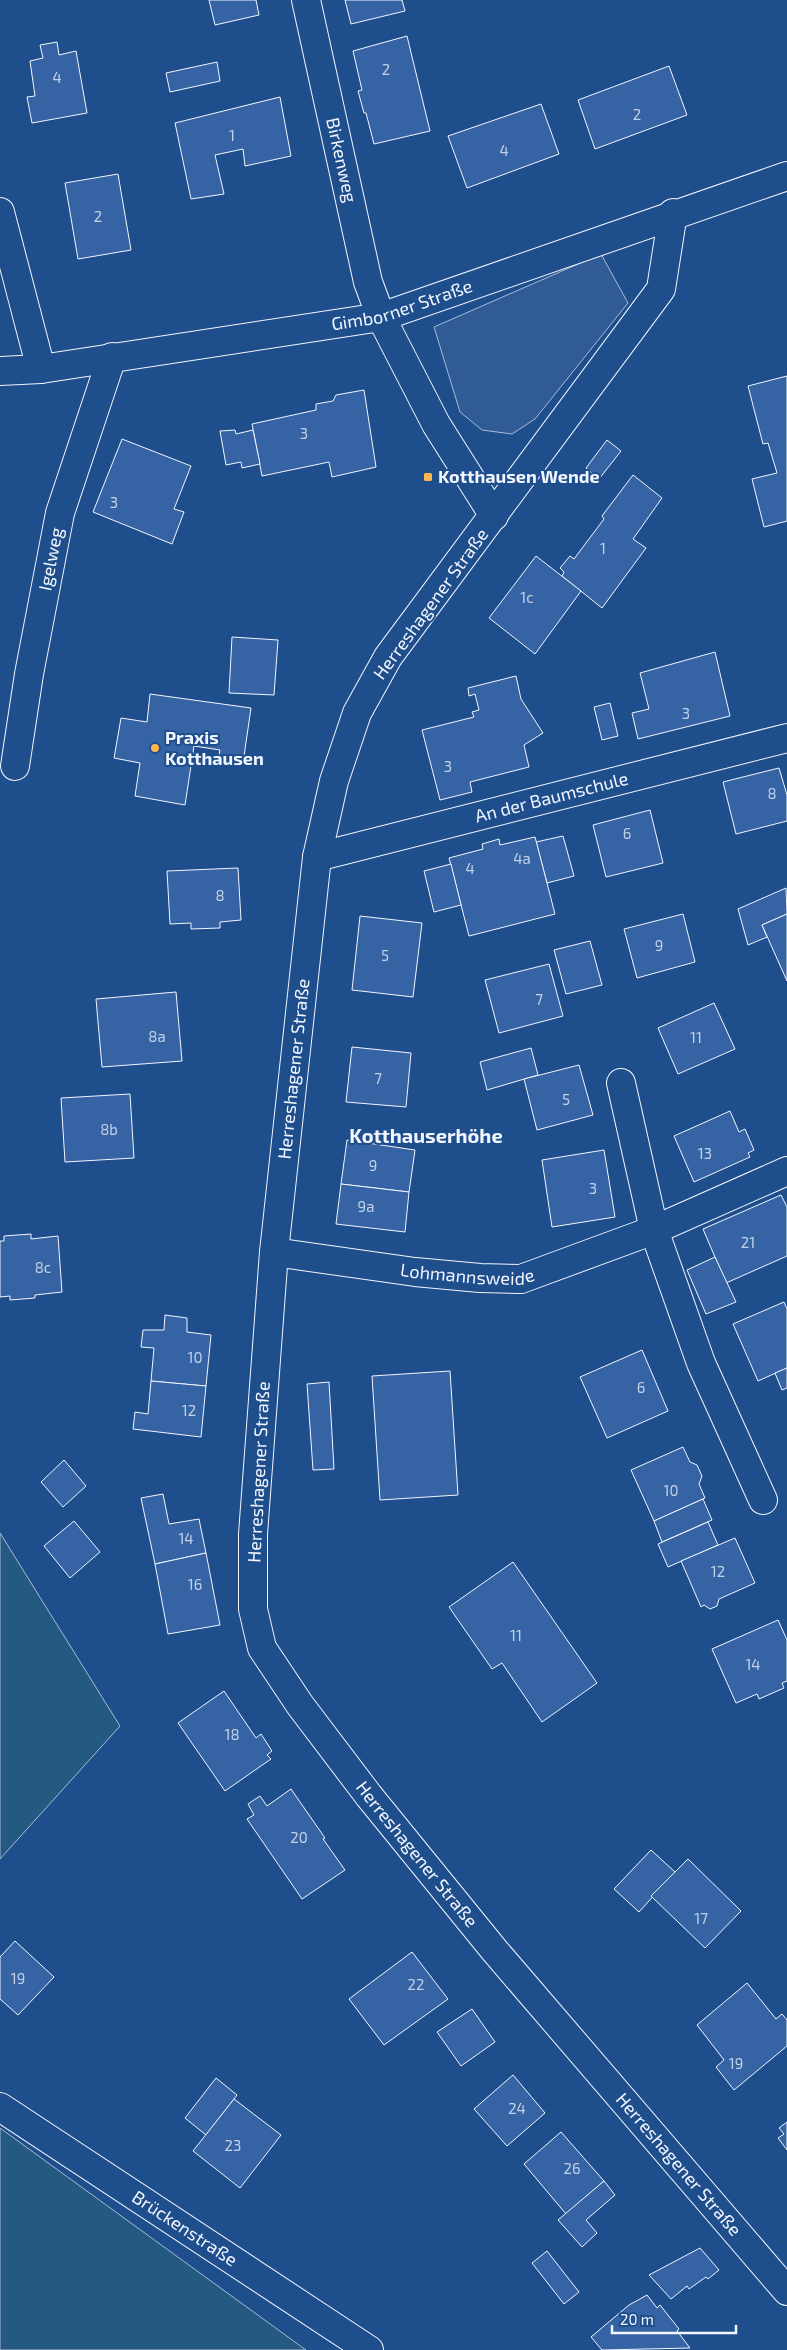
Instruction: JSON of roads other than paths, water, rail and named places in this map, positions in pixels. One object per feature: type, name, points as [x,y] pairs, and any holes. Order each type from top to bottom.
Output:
[{"type":"street","name":"Birkenweg","points":[[306,0],[368,282],[382,317]]},
{"type":"street","name":"Gimborner Straße","points":[[0,371],[42,369],[382,317],[673,213],[787,176]]},
{"type":"street","points":[[0,212],[42,369]]},
{"type":"street","name":"Herreshagener Straße","points":[[673,213],[661,289],[388,657],[357,713],[334,781],[317,857],[274,1252],[253,1534],[253,1609],[262,1648],[300,1705],[357,1781],[495,1951],[787,2291]]},
{"type":"street","name":"Herreshagener Straße","points":[[382,317],[436,424],[494,516]]},
{"type":"street","name":"Igelweg","points":[[16,766],[29,674],[60,513],[112,357]]},
{"type":"street","name":"An der Baumschule","points":[[317,857],[787,738]]},
{"type":"street","points":[[621,1083],[654,1230],[701,1363],[763,1500]]},
{"type":"street","name":"Lohmannsweide","points":[[274,1252],[415,1272],[480,1278],[520,1279],[654,1230],[787,1171]]},
{"type":"street","name":"Brückenstraße","points":[[0,2107],[369,2350]]},
{"type":"place","name":"Kotthausen Wende","points":[[428,477]]},
{"type":"place","name":"Praxis Kotthausen","points":[[155,748]]},
{"type":"district","name":"Kotthauserhöhe","points":[[426,1136]]}]
